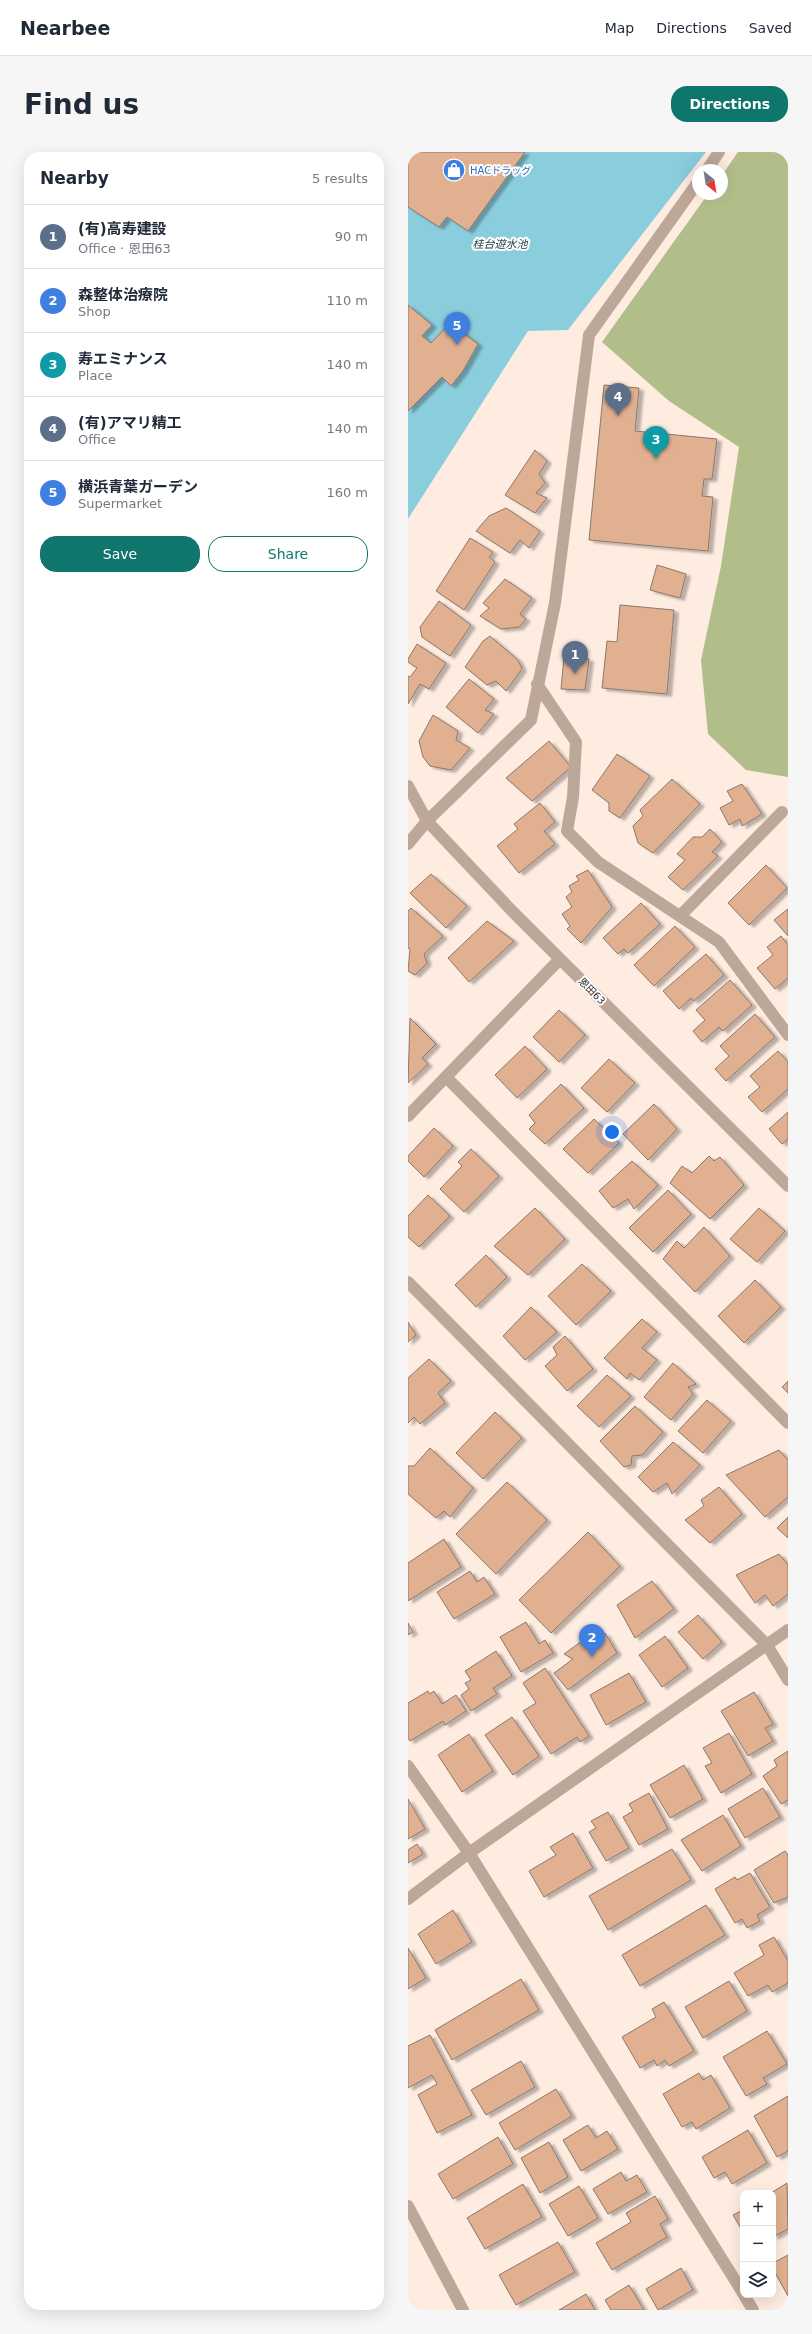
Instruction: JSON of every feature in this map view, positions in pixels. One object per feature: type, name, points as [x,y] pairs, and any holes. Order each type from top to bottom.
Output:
[{"type":"street","points":[[711,164],[720,152]]},
{"type":"street","points":[[408,844],[427,821],[531,720],[537,684],[555,603],[589,335],[692,190]]},
{"type":"street","points":[[537,684],[576,742],[573,797],[567,831],[598,862],[719,942],[788,1035]]},
{"type":"street","name":"恩田63","points":[[408,786],[427,821],[560,959],[788,1186]]},
{"type":"street","points":[[680,916],[782,812]]},
{"type":"street","points":[[408,1116],[447,1078],[560,959]]},
{"type":"street","points":[[447,1078],[788,1423]]},
{"type":"street","points":[[408,1282],[767,1645],[788,1680]]},
{"type":"street","points":[[408,1899],[470,1853],[788,1630]]},
{"type":"street","points":[[408,1766],[470,1853],[740,2288]]},
{"type":"street","points":[[408,2206],[463,2310]]},
{"type":"street","points":[[746,2298],[754,2310]]},
{"type":"green space","points":[[738,152],[788,152],[788,777],[746,770],[708,734],[701,660],[721,566],[739,447],[669,401],[602,342],[704,200],[728,200],[728,166]]},
{"type":"water","name":"桂台遊水池","points":[[408,152],[706,152],[697,164],[692,164],[692,170],[568,330],[528,331],[408,519]]},
{"type":"building","points":[[408,152],[525,152],[468,231],[447,217],[439,227],[408,207]]},
{"type":"building","points":[[408,305],[432,325],[422,336],[431,343],[450,323],[478,344],[463,371],[451,386],[442,377],[408,411]]},
{"type":"building","points":[[604,385],[639,388],[635,431],[717,439],[712,479],[704,479],[702,496],[713,497],[708,551],[589,540]]},
{"type":"building","points":[[535,450],[547,461],[539,474],[545,483],[536,493],[547,498],[535,513],[505,495]]},
{"type":"building","points":[[506,508],[540,531],[529,548],[520,540],[510,553],[476,531],[489,516]]},
{"type":"building","points":[[470,538],[493,552],[489,557],[495,562],[464,610],[436,591]]},
{"type":"building","points":[[657,565],[686,574],[680,598],[650,590]]},
{"type":"building","points":[[505,579],[532,598],[520,614],[526,619],[519,627],[501,629],[480,616],[489,608],[483,603]]},
{"type":"building","points":[[439,601],[471,625],[450,656],[422,637],[420,627]]},
{"type":"building","points":[[620,605],[674,610],[667,694],[602,688],[607,641],[617,642]]},
{"type":"building","points":[[490,636],[518,660],[522,669],[506,691],[496,681],[487,685],[465,667],[483,641]]},
{"type":"building","points":[[417,644],[446,663],[429,689],[420,684],[408,704],[408,676],[410,677],[417,668],[408,662],[408,659]]},
{"type":"building","points":[[564,657],[589,659],[585,690],[561,689]]},
{"type":"building","points":[[469,679],[494,699],[485,710],[494,714],[478,733],[446,707]]},
{"type":"building","points":[[433,715],[458,731],[456,740],[470,748],[451,770],[430,766],[423,757],[419,741]]},
{"type":"building","points":[[549,741],[571,767],[532,801],[506,778]]},
{"type":"building","points":[[617,754],[650,776],[620,818],[609,811],[609,803],[592,790]]},
{"type":"building","points":[[672,779],[700,804],[653,853],[638,843],[633,826],[643,816],[640,810]]},
{"type":"building","points":[[742,784],[762,814],[742,826],[740,819],[729,825],[720,808],[733,801],[727,791]]},
{"type":"building","points":[[540,803],[555,822],[544,831],[555,844],[519,873],[497,846],[518,829],[514,824]]},
{"type":"building","points":[[710,829],[722,842],[712,852],[718,856],[683,890],[668,877],[685,860],[677,854],[693,837],[702,837]]},
{"type":"building","points":[[766,865],[787,888],[749,925],[728,903]]},
{"type":"building","points":[[588,870],[612,907],[581,943],[567,929],[570,926],[562,914],[572,907],[566,897],[572,892],[569,886],[579,880],[576,876]]},
{"type":"building","points":[[431,874],[467,906],[446,928],[410,893]]},
{"type":"building","points":[[641,903],[660,924],[628,953],[624,949],[618,954],[603,938]]},
{"type":"building","points":[[411,908],[443,936],[424,954],[427,963],[415,975],[408,971],[410,949],[408,948],[408,911]]},
{"type":"building","points":[[788,909],[788,936],[774,920]]},
{"type":"building","points":[[487,921],[514,941],[469,982],[448,958]]},
{"type":"building","points":[[675,926],[695,947],[654,986],[634,965]]},
{"type":"building","points":[[781,936],[788,945],[788,978],[775,989],[757,968],[773,955],[767,947]]},
{"type":"building","points":[[706,954],[724,975],[694,1001],[691,998],[679,1009],[663,991]]},
{"type":"building","points":[[730,980],[752,1005],[723,1031],[719,1027],[702,1042],[693,1031],[705,1020],[696,1010]]},
{"type":"building","points":[[559,1010],[585,1035],[559,1062],[533,1037]]},
{"type":"building","points":[[755,1014],[775,1037],[726,1081],[715,1069],[729,1056],[720,1046]]},
{"type":"building","points":[[410,1018],[436,1044],[422,1058],[428,1064],[408,1083]]},
{"type":"building","points":[[525,1046],[547,1069],[517,1098],[495,1075]]},
{"type":"building","points":[[778,1051],[788,1062],[788,1089],[762,1112],[748,1097],[760,1087],[750,1076]]},
{"type":"building","points":[[609,1059],[635,1083],[607,1112],[581,1088]]},
{"type":"building","points":[[561,1084],[584,1108],[545,1144],[529,1129],[535,1123],[529,1115]]},
{"type":"building","points":[[654,1104],[677,1129],[648,1160],[623,1134]]},
{"type":"building","points":[[788,1112],[788,1139],[782,1144],[769,1129]]},
{"type":"building","points":[[594,1119],[619,1143],[588,1173],[563,1149]]},
{"type":"building","points":[[434,1128],[453,1146],[424,1177],[408,1161],[408,1156]]},
{"type":"building","points":[[471,1149],[499,1176],[464,1212],[440,1189],[462,1166],[458,1162]]},
{"type":"building","points":[[709,1156],[714,1161],[720,1157],[744,1185],[710,1219],[670,1183],[682,1166],[692,1173]]},
{"type":"building","points":[[632,1161],[658,1185],[634,1209],[628,1199],[613,1208],[599,1191]]},
{"type":"building","points":[[668,1190],[691,1214],[653,1252],[629,1228]]},
{"type":"building","points":[[428,1195],[450,1216],[419,1247],[408,1237],[408,1216]]},
{"type":"building","points":[[535,1208],[565,1239],[528,1275],[494,1246]]},
{"type":"building","points":[[759,1208],[785,1231],[757,1262],[730,1239]]},
{"type":"building","points":[[704,1227],[730,1256],[695,1292],[663,1259],[677,1241],[684,1248]]},
{"type":"building","points":[[486,1255],[507,1277],[476,1307],[455,1285]]},
{"type":"building","points":[[582,1264],[611,1291],[576,1325],[548,1296]]},
{"type":"building","points":[[755,1280],[781,1307],[744,1343],[718,1316]]},
{"type":"building","points":[[531,1307],[557,1332],[525,1360],[503,1336]]},
{"type":"building","points":[[642,1319],[657,1332],[642,1348],[657,1360],[639,1380],[630,1373],[627,1379],[604,1358]]},
{"type":"building","points":[[408,1322],[416,1335],[408,1342]]},
{"type":"building","points":[[565,1336],[593,1369],[567,1391],[545,1366],[557,1355],[553,1347]]},
{"type":"building","points":[[429,1359],[451,1381],[438,1393],[445,1403],[420,1424],[414,1417],[408,1423],[408,1378]]},
{"type":"building","points":[[673,1363],[696,1384],[688,1387],[693,1394],[671,1420],[644,1397]]},
{"type":"building","points":[[607,1375],[631,1396],[599,1427],[577,1406]]},
{"type":"building","points":[[788,1381],[788,1393],[782,1387]]},
{"type":"building","points":[[707,1400],[731,1421],[703,1453],[678,1431]]},
{"type":"building","points":[[635,1406],[663,1432],[642,1455],[632,1456],[631,1465],[624,1467],[600,1441]]},
{"type":"building","points":[[495,1412],[522,1438],[483,1479],[456,1453]]},
{"type":"building","points":[[673,1442],[700,1465],[672,1494],[667,1483],[653,1492],[638,1477]]},
{"type":"building","points":[[430,1448],[473,1488],[450,1517],[444,1511],[436,1518],[408,1494],[408,1466],[414,1466]]},
{"type":"building","points":[[779,1450],[788,1460],[788,1497],[765,1517],[726,1475]]},
{"type":"building","points":[[507,1482],[547,1520],[496,1574],[456,1534]]},
{"type":"building","points":[[719,1487],[742,1514],[710,1543],[685,1520],[704,1506],[701,1500]]},
{"type":"building","points":[[788,1517],[788,1538],[777,1528]]},
{"type":"building","points":[[588,1532],[620,1566],[551,1633],[519,1600]]},
{"type":"building","points":[[444,1539],[461,1567],[408,1601],[408,1563]]},
{"type":"building","points":[[779,1554],[788,1565],[788,1594],[773,1606],[765,1595],[755,1603],[736,1575]]},
{"type":"building","points":[[470,1571],[477,1582],[484,1577],[495,1594],[454,1619],[437,1592]]},
{"type":"building","points":[[652,1581],[674,1609],[635,1638],[617,1605]]},
{"type":"building","points":[[698,1615],[722,1642],[703,1659],[678,1632]]},
{"type":"building","points":[[526,1622],[539,1644],[545,1640],[553,1653],[521,1672],[500,1637]]},
{"type":"building","points":[[408,1623],[413,1632],[408,1635]]},
{"type":"building","points":[[605,1633],[617,1653],[568,1690],[554,1673],[573,1659],[564,1654],[582,1641],[588,1644]]},
{"type":"building","points":[[665,1636],[688,1668],[662,1687],[639,1655]]},
{"type":"building","points":[[496,1651],[512,1676],[493,1688],[497,1694],[471,1711],[461,1695],[469,1689],[465,1683],[471,1680],[465,1671]]},
{"type":"building","points":[[545,1668],[589,1736],[580,1742],[577,1737],[551,1754],[523,1711],[536,1703],[523,1683]]},
{"type":"building","points":[[629,1673],[646,1702],[606,1725],[590,1695]]},
{"type":"building","points":[[428,1691],[430,1694],[434,1691],[442,1704],[456,1695],[466,1711],[445,1725],[443,1721],[410,1741],[408,1738],[408,1703]]},
{"type":"building","points":[[754,1692],[773,1724],[765,1728],[773,1741],[748,1756],[721,1711]]},
{"type":"building","points":[[512,1717],[539,1756],[513,1775],[485,1735]]},
{"type":"building","points":[[729,1733],[752,1774],[721,1793],[705,1766],[712,1763],[703,1748]]},
{"type":"building","points":[[469,1734],[493,1771],[462,1792],[438,1755]]},
{"type":"building","points":[[788,1751],[788,1800],[781,1804],[763,1776],[777,1766],[774,1760]]},
{"type":"building","points":[[684,1765],[703,1799],[670,1818],[650,1785]]},
{"type":"building","points":[[763,1788],[780,1817],[745,1838],[728,1809]]},
{"type":"building","points":[[649,1793],[668,1829],[639,1845],[623,1817],[633,1811],[629,1804]]},
{"type":"building","points":[[408,1799],[425,1829],[408,1839]]},
{"type":"building","points":[[608,1812],[629,1848],[606,1861],[589,1832],[596,1828],[591,1821]]},
{"type":"building","points":[[723,1815],[741,1846],[702,1871],[681,1840]]},
{"type":"building","points":[[573,1833],[593,1868],[544,1897],[529,1871],[556,1855],[550,1847]]},
{"type":"building","points":[[417,1844],[423,1854],[408,1863],[408,1850]]},
{"type":"building","points":[[672,1849],[691,1880],[608,1930],[589,1896]]},
{"type":"building","points":[[785,1851],[788,1855],[788,1897],[774,1903],[754,1870]]},
{"type":"building","points":[[750,1873],[770,1907],[757,1915],[760,1921],[747,1928],[742,1919],[735,1923],[715,1889],[735,1877],[737,1880]]},
{"type":"building","points":[[706,1905],[725,1935],[640,1986],[622,1955]]},
{"type":"building","points":[[453,1910],[472,1942],[436,1964],[418,1934]]},
{"type":"building","points":[[774,1937],[788,1961],[788,1983],[772,1992],[768,1985],[748,1996],[734,1973],[764,1955],[759,1945]]},
{"type":"building","points":[[408,1948],[426,1978],[408,1989]]},
{"type":"building","points":[[521,1979],[539,2010],[452,2060],[435,2030]]},
{"type":"building","points":[[729,1981],[747,2011],[703,2038],[685,2007]]},
{"type":"building","points":[[664,2002],[694,2051],[669,2066],[665,2060],[657,2066],[654,2060],[640,2068],[622,2037],[656,2017],[652,2009]]},
{"type":"building","points":[[767,2031],[787,2064],[763,2078],[767,2084],[746,2096],[723,2057]]},
{"type":"building","points":[[430,2035],[472,2115],[437,2133],[418,2095],[437,2084],[432,2075],[408,2088],[408,2046]]},
{"type":"building","points":[[521,2061],[535,2087],[486,2115],[471,2090]]},
{"type":"building","points":[[699,2073],[703,2080],[711,2075],[730,2108],[696,2129],[692,2122],[682,2127],[663,2094]]},
{"type":"building","points":[[556,2089],[572,2116],[515,2150],[499,2123]]},
{"type":"building","points":[[788,2096],[788,2151],[777,2157],[754,2116]]},
{"type":"building","points":[[588,2125],[596,2138],[607,2131],[618,2149],[581,2171],[563,2140]]},
{"type":"building","points":[[748,2130],[767,2163],[732,2184],[725,2172],[714,2178],[702,2157]]},
{"type":"building","points":[[498,2137],[513,2164],[453,2199],[438,2174]]},
{"type":"building","points":[[549,2142],[568,2177],[540,2193],[521,2158]]},
{"type":"building","points":[[621,2172],[626,2181],[637,2175],[647,2192],[608,2214],[593,2189]]},
{"type":"building","points":[[787,2183],[788,2229],[776,2235],[776,2190]]},
{"type":"building","points":[[523,2184],[542,2217],[485,2249],[467,2218]]},
{"type":"building","points":[[579,2186],[598,2218],[568,2236],[549,2204]]},
{"type":"building","points":[[655,2196],[668,2219],[660,2224],[667,2237],[612,2270],[596,2243],[631,2222],[626,2213]]},
{"type":"building","points":[[740,2212],[740,2227],[733,2215]]},
{"type":"building","points":[[558,2242],[575,2272],[516,2305],[499,2275]]},
{"type":"building","points":[[788,2255],[788,2296],[776,2274],[776,2261]]},
{"type":"building","points":[[681,2268],[693,2290],[658,2310],[646,2289]]},
{"type":"building","points":[[629,2285],[644,2310],[611,2310],[605,2300]]},
{"type":"building","points":[[586,2294],[595,2310],[559,2310]]},
{"type":"place","name":"HACドラッグ","points":[[454,170]]},
{"type":"place","name":"横浜青葉ガーデン","points":[[457,345]]},
{"type":"place","name":"(有)アマリ精工","points":[[618,416]]},
{"type":"place","name":"寿エミナンス","points":[[656,459]]},
{"type":"place","name":"(有)高寿建設","points":[[575,674]]},
{"type":"place","name":"森整体治療院","points":[[592,1657]]}]
